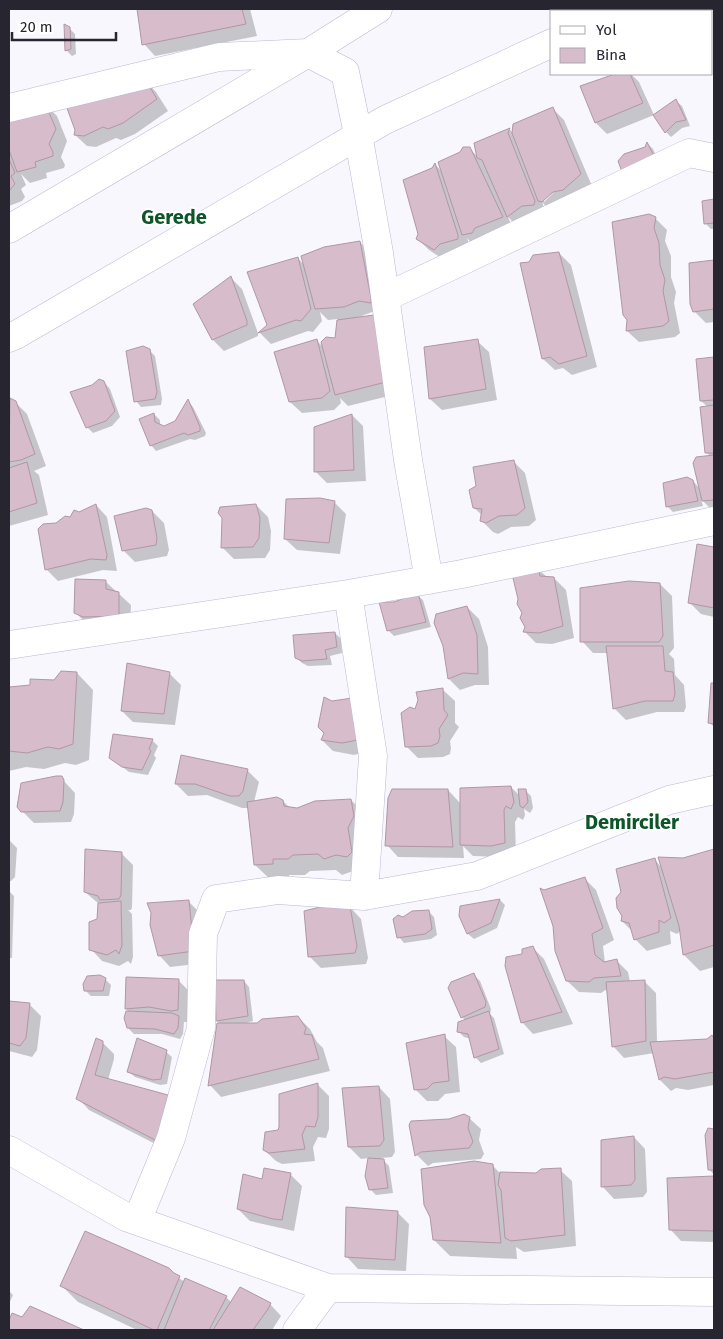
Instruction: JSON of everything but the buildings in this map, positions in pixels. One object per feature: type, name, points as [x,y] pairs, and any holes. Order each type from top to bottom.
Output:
[{"type":"street","points":[[9,229],[308,53],[378,9]]},
{"type":"street","points":[[9,338],[358,134],[384,120],[550,44]]},
{"type":"street","points":[[9,108],[219,57],[308,53],[345,72],[358,134],[386,297],[408,460],[429,580]]},
{"type":"street","points":[[386,297],[689,153],[714,158]]},
{"type":"street","points":[[9,645],[429,580],[714,521]]},
{"type":"street","points":[[348,594],[373,756],[364,896]]},
{"type":"street","points":[[138,1221],[171,1138],[201,1028],[203,934],[216,899],[278,890],[364,896],[477,876],[669,800],[714,790]]},
{"type":"street","points":[[9,1150],[126,1217],[328,1288],[714,1292]]},
{"type":"street","points":[[297,1330],[328,1288]]},
{"type":"district","name":"Gerede","points":[[174,217]]},
{"type":"district","name":"Demirciler","points":[[632,822]]}]
